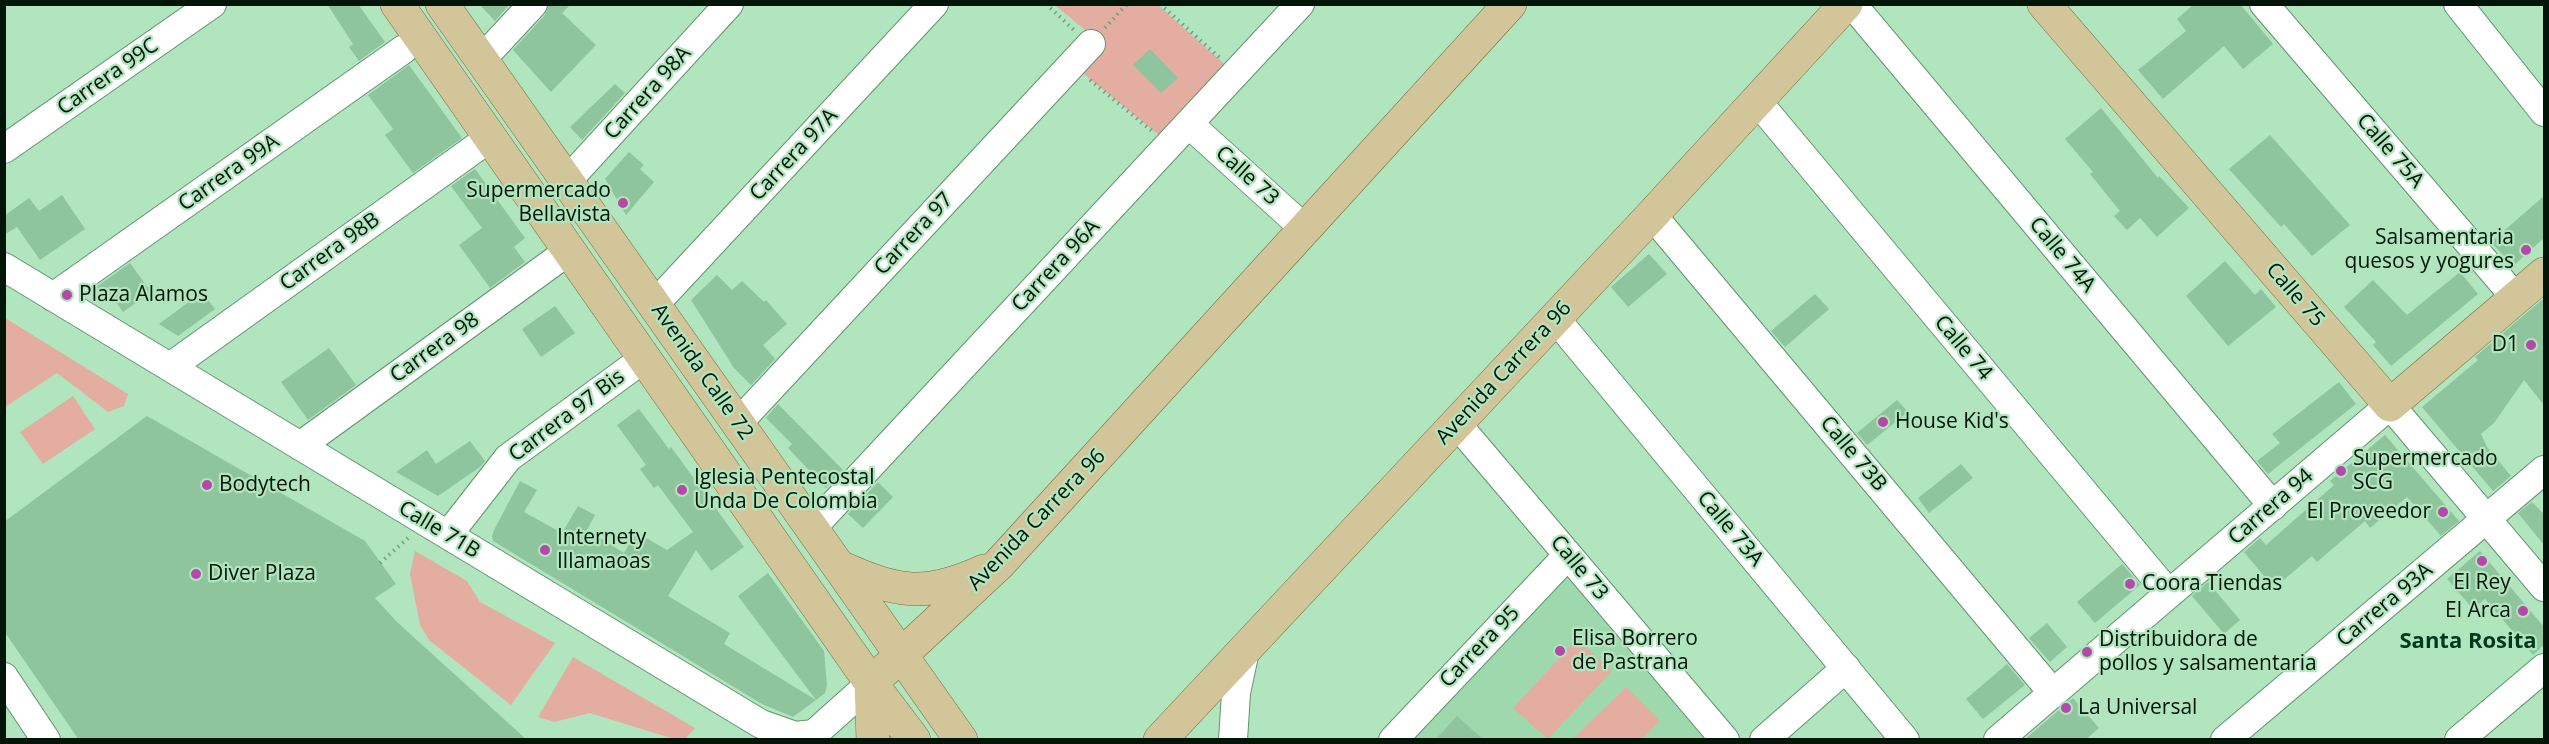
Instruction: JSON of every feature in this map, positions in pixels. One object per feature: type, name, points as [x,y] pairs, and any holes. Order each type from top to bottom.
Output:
[{"type":"main road","name":"Avenida Calle 72","points":[[397,4],[646,357],[871,683],[914,740]]},
{"type":"main road","name":"Avenida Calle 72","points":[[442,4],[961,740]]},
{"type":"main road","name":"Avenida Carrera 96","points":[[871,683],[999,564],[1510,4]]},
{"type":"main road","name":"Avenida Carrera 96","points":[[1160,740],[1178,725],[1246,646],[1652,215],[1846,4]]},
{"type":"main road","name":"Calle 75","points":[[2044,4],[2390,405]]},
{"type":"main road","name":"Carrera 94","points":[[2390,405],[2544,273]]},
{"type":"main road","points":[[840,567],[885,585],[916,591],[950,585],[999,564]]},
{"type":"main road","points":[[871,683],[873,740]]},
{"type":"street","name":"Carrera 99C","points":[[4,149],[212,4]]},
{"type":"street","points":[[481,60],[533,4]]},
{"type":"street","name":"Carrera 98A","points":[[567,181],[729,4]]},
{"type":"street","name":"Carrera 97A","points":[[654,305],[934,4]]},
{"type":"street","name":"Carrera 96A","points":[[812,528],[1300,4]]},
{"type":"street","name":"Calle 74A","points":[[1852,4],[2272,506]]},
{"type":"street","name":"Calle 75A","points":[[2264,4],[2516,298]]},
{"type":"street","points":[[2457,4],[2536,82],[2544,112]]},
{"type":"street","name":"Carrera 97","points":[[738,423],[1090,44]]},
{"type":"street","name":"Carrera 99A","points":[[53,297],[404,49]]},
{"type":"street","name":"Calle 74","points":[[1757,101],[2169,594]]},
{"type":"street","name":"Calle 73","points":[[1189,124],[1305,229]]},
{"type":"street","name":"Carrera 98B","points":[[170,367],[491,137]]},
{"type":"street","name":"Calle 73B","points":[[1652,215],[2053,693]]},
{"type":"street","name":"Carrera 98","points":[[300,446],[570,250]]},
{"type":"street","name":"Calle 71B","points":[[4,267],[761,724],[795,736],[814,734],[871,683]]},
{"type":"street","name":"Calle 73A","points":[[1555,318],[1905,740]]},
{"type":"street","name":"Carrera 97 Bis","points":[[437,529],[508,458],[646,357]]},
{"type":"street","name":"Carrera 94","points":[[1998,740],[2390,405]]},
{"type":"street","name":"Calle 75","points":[[2390,405],[2544,586]]},
{"type":"street","name":"Calle 73","points":[[1456,423],[1725,740]]},
{"type":"street","name":"Carrera 93A","points":[[2226,740],[2544,470]]},
{"type":"street","name":"Carrera 95","points":[[1393,740],[1568,555]]},
{"type":"street","points":[[1233,740],[1236,693],[1246,646]]},
{"type":"street","points":[[1764,740],[1846,668]]},
{"type":"street","points":[[2459,740],[2544,668]]},
{"type":"street","points":[[4,677],[46,740]]},
{"type":"path","points":[[1046,4],[1090,44],[1127,4]]},
{"type":"path","points":[[1160,4],[1236,73]]},
{"type":"path","points":[[1071,64],[1169,146]]},
{"type":"path","points":[[380,563],[437,529]]},
{"type":"shaded area","points":[[1055,5],[1158,5],[1230,69],[1165,140],[1079,70],[1103,45]]},
{"type":"shaded area","points":[[5,318],[128,394],[124,406],[108,412],[57,373],[5,407]]},
{"type":"shaded area","points":[[73,396],[95,429],[43,464],[20,432]]},
{"type":"shaded area","points":[[415,551],[467,581],[480,602],[555,643],[511,705],[429,640],[420,625],[410,574]]},
{"type":"shaded area","name":"Elisa Borrero de Pastrana","points":[[1564,562],[1716,740],[1397,740]]},
{"type":"shaded area","points":[[1577,639],[1612,671],[1548,739],[1513,708]]},
{"type":"shaded area","points":[[573,657],[695,728],[685,739],[674,739],[590,713],[554,722],[538,717]]},
{"type":"shaded area","points":[[1626,687],[1660,721],[1642,739],[1573,739]]},
{"type":"building","points":[[327,4],[358,4],[385,42],[359,61],[349,47],[353,44]]},
{"type":"building","points":[[479,4],[510,4],[495,21]]},
{"type":"building","points":[[549,4],[571,4],[562,13],[596,45],[551,92],[513,50],[545,15]]},
{"type":"building","points":[[2194,4],[2240,4],[2273,44],[2243,69],[2224,46],[2163,99],[2138,70],[2186,31],[2177,19]]},
{"type":"building","points":[[1150,49],[1178,78],[1161,93],[1133,65]]},
{"type":"building","points":[[409,65],[462,138],[413,173],[385,135],[393,129],[368,95]]},
{"type":"building","points":[[615,84],[625,93],[582,140],[570,127]]},
{"type":"building","points":[[2101,108],[2158,178],[2159,176],[2189,208],[2157,237],[2140,218],[2127,230],[2114,216],[2120,211],[2090,174],[2093,172],[2065,139]]},
{"type":"building","points":[[2270,135],[2350,225],[2312,256],[2284,224],[2281,227],[2229,169]]},
{"type":"building","points":[[629,152],[644,165],[640,169],[654,182],[626,215],[605,179]]},
{"type":"building","points":[[475,169],[525,238],[514,247],[525,262],[490,288],[459,245],[482,228],[451,186]]},
{"type":"building","points":[[62,195],[85,229],[40,260],[17,227],[4,235],[4,216],[29,198],[39,211]]},
{"type":"building","points":[[2544,196],[2544,238],[2513,266],[2491,242]]},
{"type":"building","points":[[1649,254],[1667,274],[1628,307],[1611,287]]},
{"type":"building","points":[[2225,261],[2255,295],[2261,289],[2276,307],[2228,346],[2186,296]]},
{"type":"building","points":[[130,263],[151,292],[123,312],[106,288],[96,295],[92,290]]},
{"type":"building","points":[[2460,272],[2478,294],[2391,366],[2373,345],[2376,342],[2344,307],[2373,280],[2407,315]]},
{"type":"building","points":[[717,275],[732,290],[742,281],[764,302],[766,300],[787,324],[763,345],[775,359],[751,385],[734,368],[691,300]]},
{"type":"building","points":[[202,292],[215,309],[178,336],[159,324]]},
{"type":"building","points":[[1815,294],[1829,309],[1785,347],[1771,331]]},
{"type":"building","points":[[2544,298],[2544,405],[2524,380],[2494,423],[2481,434],[2487,447],[2511,476],[2493,491],[2422,407],[2478,360],[2475,357]]},
{"type":"building","points":[[555,306],[575,333],[541,357],[522,329]]},
{"type":"building","points":[[329,348],[356,385],[308,420],[281,382]]},
{"type":"building","points":[[2339,382],[2356,404],[2268,474],[2257,461],[2280,443],[2272,434]]},
{"type":"building","name":"House Kid's","points":[[1897,400],[1908,412],[1867,445],[1857,433]]},
{"type":"building","points":[[778,404],[843,470],[826,488],[788,448],[792,444],[766,418]]},
{"type":"building","points":[[639,409],[669,449],[671,447],[744,547],[711,571],[696,550],[668,596],[730,633],[724,644],[816,700],[793,717],[762,704],[493,541],[494,530],[520,481],[537,490],[524,512],[562,533],[578,506],[595,515],[587,530],[624,553],[636,532],[667,550],[693,532],[658,485],[654,488],[640,469],[646,465],[617,425]]},
{"type":"building","name":"Diver Plaza","points":[[147,416],[365,541],[396,584],[375,598],[397,622],[527,740],[79,740],[4,631],[4,522]]},
{"type":"building","points":[[2385,435],[2459,521],[2441,536],[2407,497],[2370,528],[2365,521],[2317,562],[2312,556],[2274,588],[2244,552],[2260,538],[2266,545],[2334,485],[2330,481]]},
{"type":"building","points":[[470,441],[485,461],[480,467],[438,496],[396,472],[427,450],[436,464]]},
{"type":"building","points":[[1961,464],[1973,478],[1929,513],[1918,498]]},
{"type":"building","points":[[878,482],[893,497],[863,528],[848,514]]},
{"type":"building","points":[[2532,502],[2544,514],[2544,545],[2518,513]]},
{"type":"building","points":[[2480,551],[2544,627],[2544,645],[2533,655],[2485,599],[2473,609],[2447,579]]},
{"type":"building","points":[[2122,564],[2140,585],[2095,623],[2077,602]]},
{"type":"building","points":[[768,573],[824,651],[827,685],[825,693],[816,700],[738,596]]},
{"type":"building","points":[[2208,582],[2240,620],[2224,634],[2192,596]]},
{"type":"building","points":[[2047,623],[2067,647],[2050,662],[2029,638]]},
{"type":"building","points":[[2007,664],[2025,685],[1983,719],[1966,699]]},
{"type":"building","points":[[2073,698],[2099,728],[2085,740],[2024,740]]},
{"type":"building","points":[[1457,716],[1484,740],[1435,740]]},
{"type":"place","name":"Supermercado Bellavista","points":[[623,203]]},
{"type":"place","name":"Salsamentaria quesos y yogures","points":[[2526,250]]},
{"type":"place","name":"Plaza Alamos","points":[[67,295]]},
{"type":"place","name":"D1","points":[[2531,345]]},
{"type":"place","name":"House Kid's","points":[[1883,422]]},
{"type":"place","name":"Supermercado SCG","points":[[2341,471]]},
{"type":"place","name":"Bodytech","points":[[207,485]]},
{"type":"place","name":"Iglesia Pentecostal Unda De Colombia","points":[[682,490]]},
{"type":"place","name":"El Proveedor","points":[[2443,512]]},
{"type":"place","name":"Internety Illamaoas","points":[[545,550]]},
{"type":"place","name":"El Rey","points":[[2482,561]]},
{"type":"place","name":"Diver Plaza","points":[[196,574]]},
{"type":"place","name":"Coora Tiendas","points":[[2130,584]]},
{"type":"place","name":"El Arca","points":[[2523,611]]},
{"type":"place","name":"Elisa Borrero de Pastrana","points":[[1560,651]]},
{"type":"place","name":"Distribuidora de pollos y salsamentaria","points":[[2087,652]]},
{"type":"place","name":"La Universal","points":[[2066,708]]},
{"type":"district","name":"Santa Rosita","points":[[2468,642]]}]
